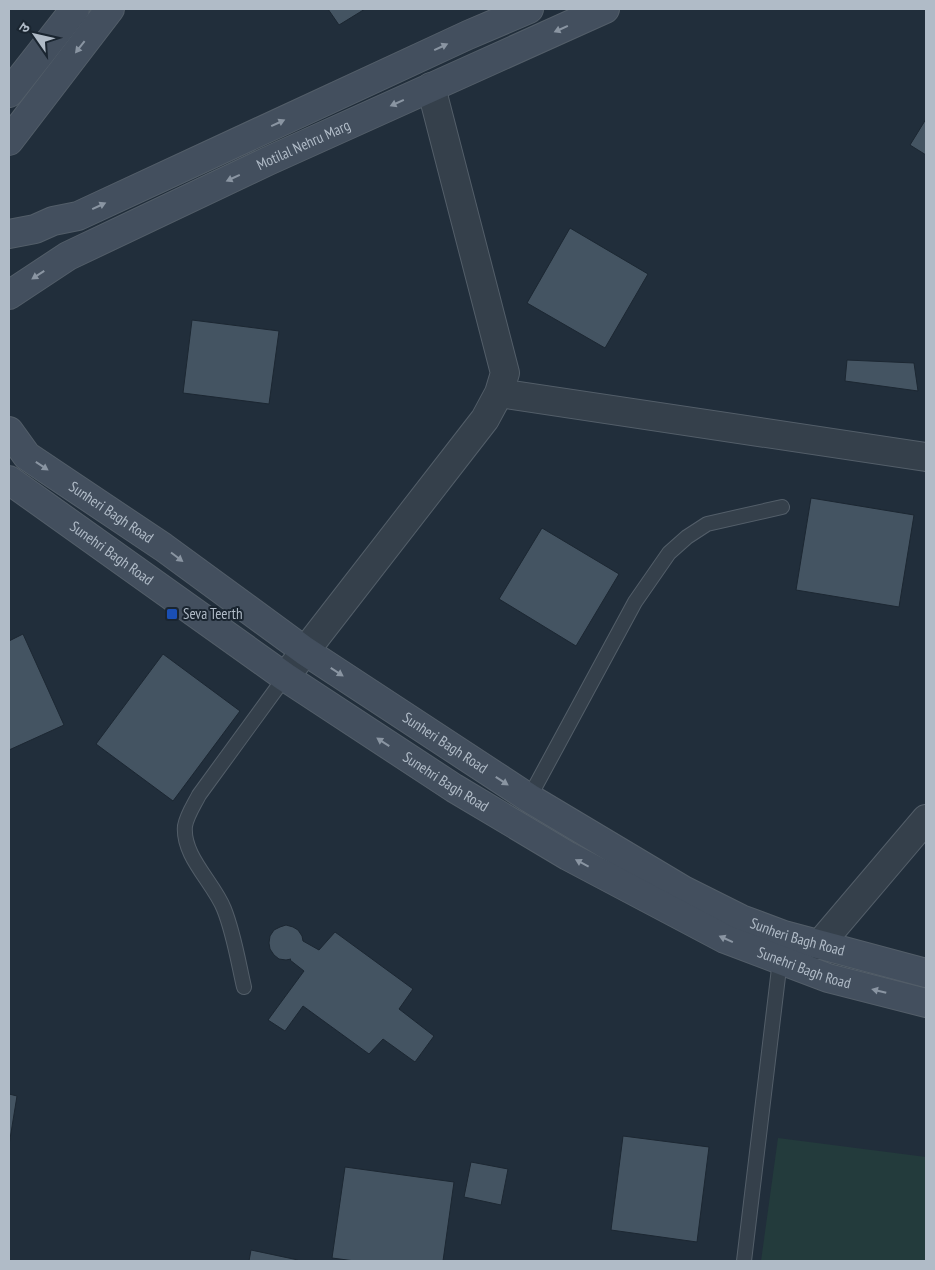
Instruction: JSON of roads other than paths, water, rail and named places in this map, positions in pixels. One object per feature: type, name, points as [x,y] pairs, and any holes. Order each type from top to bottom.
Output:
[{"type":"street","points":[[9,93],[75,9]]},
{"type":"street","points":[[9,141],[110,9]]},
{"type":"street","name":"Motilal Nehru Marg","points":[[9,234],[35,229],[78,216],[459,39],[529,9]]},
{"type":"street","name":"Motilal Nehru Marg","points":[[9,295],[68,256],[268,161],[605,9]]},
{"type":"street","points":[[285,677],[485,419],[499,393],[505,373],[431,87]]},
{"type":"street","points":[[499,393],[926,457]]},
{"type":"street","name":"Sunheri Bagh Road","points":[[9,432],[27,456],[163,547],[305,651],[529,798],[683,890],[740,919],[784,935],[926,973]]},
{"type":"street","name":"Sunehri Bagh Road","points":[[9,480],[285,677],[454,788],[568,856],[725,939],[828,978],[926,1003]]},
{"type":"street","points":[[819,945],[926,819]]},
{"type":"lane","points":[[529,798],[635,602],[668,553],[686,537],[707,524],[782,507]]},
{"type":"lane","points":[[244,987],[224,909],[192,856],[187,843],[185,827],[199,795],[285,677]]},
{"type":"lane","points":[[744,1261],[780,960]]},
{"type":"place","name":"Seva Teerth","points":[[172,614]]}]
